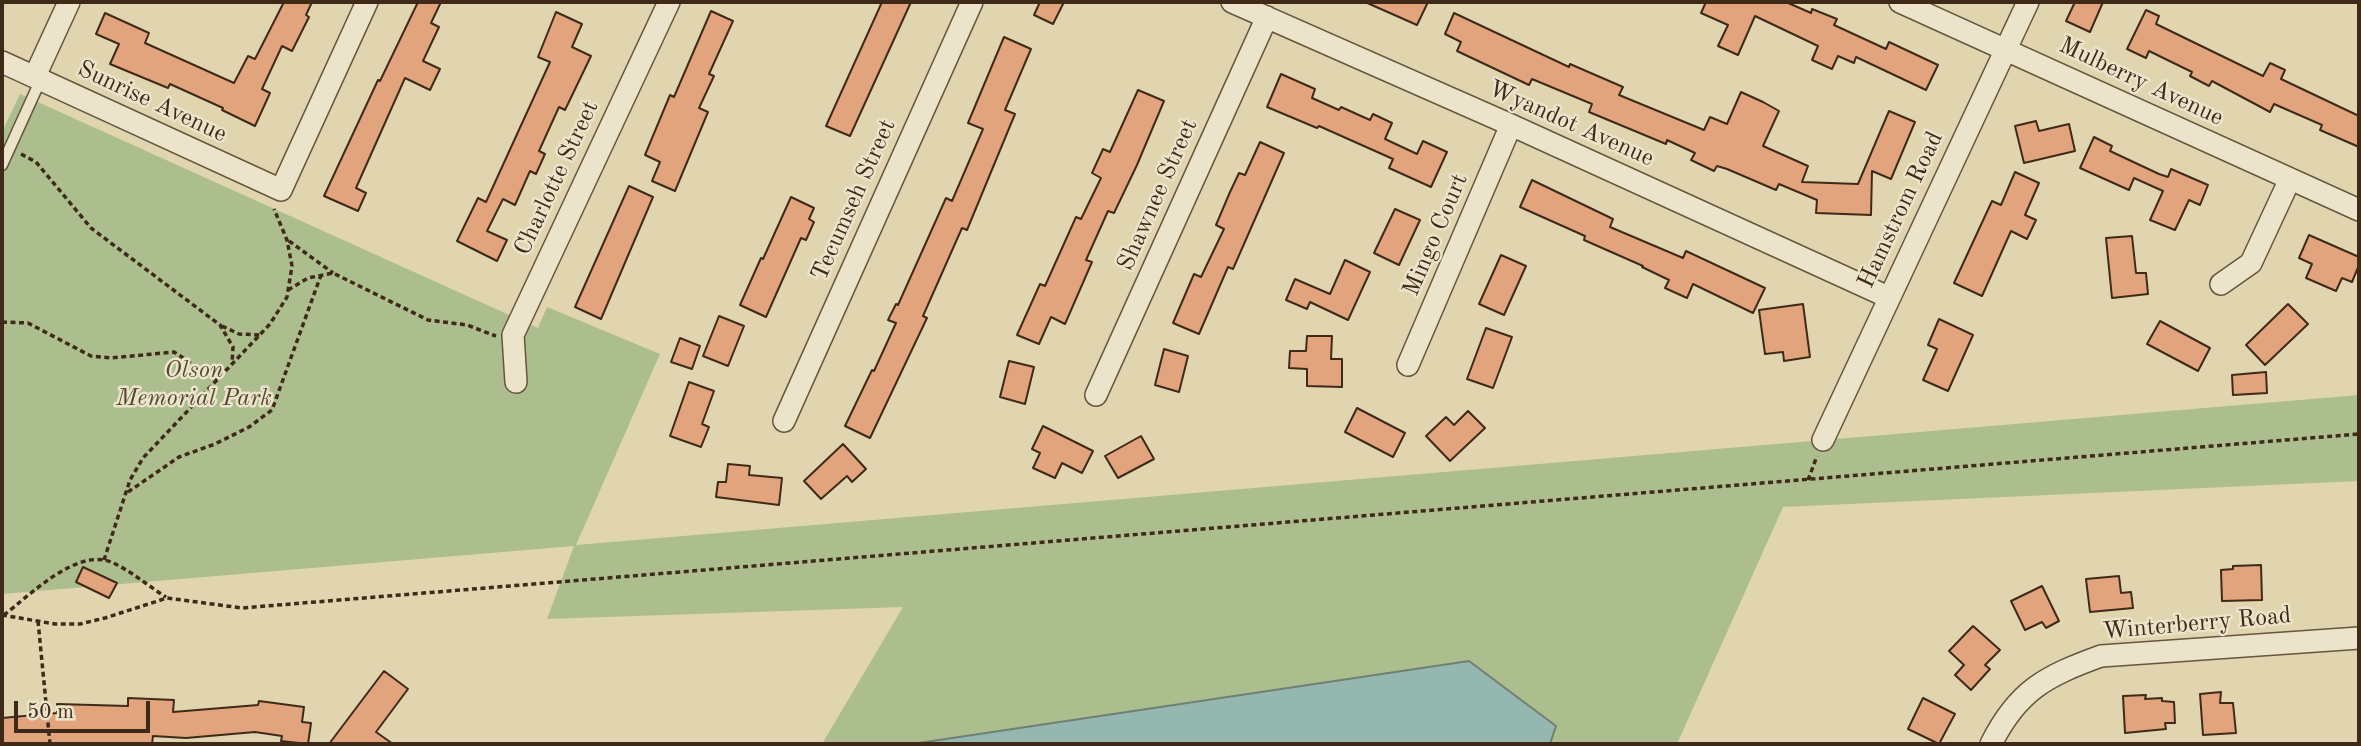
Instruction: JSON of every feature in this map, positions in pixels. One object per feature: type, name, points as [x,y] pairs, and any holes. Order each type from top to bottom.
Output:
[{"type":"street","points":[[38,78],[69,2]]},
{"type":"street","points":[[273,186],[367,2]]},
{"type":"street","name":"Charlotte Street","points":[[516,382],[513,334],[669,2]]},
{"type":"street","name":"Tecumseh Street","points":[[784,421],[972,2]]},
{"type":"street","name":"Wyandot Avenue","points":[[1232,2],[1511,125],[1888,297]]},
{"type":"street","name":"Mulberry Avenue","points":[[1900,2],[2359,210]]},
{"type":"street","name":"Hamstrom Road","points":[[1823,440],[2028,2]]},
{"type":"street","name":"Shawnee Street","points":[[1096,395],[1267,18]]},
{"type":"street","name":"Sunrise Avenue","points":[[2,62],[273,186]]},
{"type":"street","name":"Mingo Court","points":[[1408,365],[1511,125]]},
{"type":"street","points":[[2221,284],[2251,263],[2290,179]]},
{"type":"street","name":"Winterberry Road","points":[[1991,744],[2001,724],[2029,691],[2064,669],[2101,656],[2359,638]]},
{"type":"lane","points":[[2,165],[38,78]]},
{"type":"path","points":[[10,148],[36,162],[91,228],[220,325],[239,334],[260,335]]},
{"type":"path","points":[[104,560],[119,512],[143,458],[260,335],[287,297],[292,265],[287,240],[278,222],[273,186]]},
{"type":"path","points":[[287,240],[333,273],[428,320],[467,326],[514,343]]},
{"type":"path","points":[[288,290],[308,278],[333,273]]},
{"type":"path","points":[[126,494],[179,457],[215,444],[249,427],[272,410],[321,275]]},
{"type":"path","points":[[2,322],[28,323],[91,356],[111,358],[174,352],[217,380]]},
{"type":"path","points":[[220,325],[233,347],[232,365]]},
{"type":"path","points":[[3,615],[68,566],[98,559],[111,562],[167,598],[242,608],[2359,434]]},
{"type":"path","points":[[1808,480],[1823,440]]},
{"type":"path","points":[[3,615],[55,624],[80,624],[167,598]]},
{"type":"path","points":[[38,621],[50,744]]},
{"type":"green space","name":"Olson Memorial Park","points":[[20,94],[538,328],[547,307],[660,354],[576,545],[2359,395],[2359,481],[1783,507],[1677,744],[822,744],[903,607],[547,619],[574,546],[2,594],[2,132]]},
{"type":"water","points":[[1469,661],[1556,726],[1550,744],[912,744]]},
{"type":"building","points":[[284,2],[312,2],[306,15],[309,17],[292,51],[282,46],[262,89],[270,93],[255,126],[170,84],[168,88],[110,64],[119,44],[96,34],[105,13],[149,33],[145,43],[234,83],[248,56],[255,59]]},
{"type":"building","points":[[418,2],[441,2],[431,23],[439,27],[423,61],[440,69],[430,90],[405,78],[356,188],[366,193],[358,211],[324,196]]},
{"type":"building","points":[[882,2],[911,2],[850,136],[826,126]]},
{"type":"building","points":[[1040,2],[1064,2],[1053,24],[1034,15]]},
{"type":"building","points":[[1365,2],[1428,2],[1417,25]]},
{"type":"building","points":[[1706,2],[1786,2],[1811,13],[1812,9],[1837,19],[1834,25],[1886,49],[1889,42],[1938,65],[1926,90],[1856,57],[1854,63],[1838,56],[1832,69],[1812,60],[1818,46],[1755,16],[1738,55],[1718,46],[1728,25],[1701,13]]},
{"type":"building","points":[[2075,2],[2103,2],[2090,32],[2066,21]]},
{"type":"building","points":[[2146,10],[2159,16],[2156,24],[2263,76],[2270,63],[2285,70],[2281,79],[2359,116],[2359,147],[2320,130],[2322,125],[2274,104],[2270,112],[2212,81],[2209,86],[2190,76],[2192,72],[2149,51],[2146,58],[2127,49]]},
{"type":"building","points":[[711,11],[733,21],[709,74],[714,76],[699,108],[708,112],[675,191],[652,181],[660,162],[645,155],[670,95],[674,97]]},
{"type":"building","points":[[556,12],[582,24],[572,47],[591,56],[565,110],[559,107],[539,151],[545,154],[536,174],[530,171],[515,205],[503,199],[487,231],[507,240],[497,261],[457,241],[478,198],[486,202],[550,62],[538,57]]},
{"type":"building","points":[[1454,13],[1569,67],[1570,64],[1623,87],[1619,95],[1704,130],[1710,117],[1727,124],[1741,92],[1763,102],[1779,111],[1763,146],[1808,166],[1802,182],[1858,184],[1889,111],[1915,122],[1891,179],[1872,171],[1871,215],[1816,213],[1817,200],[1779,184],[1776,190],[1717,166],[1714,171],[1691,160],[1695,153],[1589,112],[1592,104],[1532,79],[1529,85],[1457,51],[1461,42],[1445,34]]},
{"type":"building","points":[[1004,37],[1031,49],[1005,110],[1015,114],[967,230],[962,228],[923,316],[927,318],[870,438],[845,426],[896,323],[888,320],[896,304],[898,305],[946,198],[952,201],[983,129],[968,123]]},
{"type":"building","points":[[1281,74],[1315,89],[1312,98],[1339,110],[1341,107],[1370,120],[1373,114],[1392,123],[1385,139],[1417,154],[1423,141],[1447,152],[1431,187],[1389,168],[1393,159],[1319,126],[1317,128],[1267,107]]},
{"type":"building","points":[[1138,90],[1164,101],[1114,213],[1108,211],[1086,260],[1092,262],[1065,324],[1051,317],[1039,344],[1017,335],[1040,284],[1045,286],[1076,217],[1081,219],[1101,178],[1092,173],[1103,149],[1110,152]]},
{"type":"building","points":[[2036,121],[2039,131],[2069,124],[2075,151],[2024,163],[2015,126]]},
{"type":"building","points":[[2094,137],[2112,146],[2110,151],[2159,174],[2168,177],[2171,169],[2208,185],[2200,205],[2189,200],[2175,230],[2150,220],[2163,191],[2134,178],[2129,190],[2080,168]]},
{"type":"building","points":[[1260,142],[1284,153],[1233,269],[1228,267],[1199,334],[1173,323],[1194,274],[1201,277],[1224,229],[1216,225],[1239,173],[1245,175]]},
{"type":"building","points":[[2015,172],[2039,183],[2025,215],[2036,220],[2027,239],[2011,231],[1982,296],[1954,283],[1992,201],[2001,205]]},
{"type":"building","points":[[1532,180],[1613,219],[1610,227],[1683,258],[1686,251],[1765,288],[1753,313],[1693,284],[1687,298],[1665,288],[1669,280],[1584,240],[1585,236],[1520,207]]},
{"type":"building","points":[[629,186],[653,197],[601,319],[575,307]]},
{"type":"building","points":[[791,197],[814,208],[809,219],[814,222],[806,240],[801,238],[766,317],[740,305]]},
{"type":"building","points":[[1395,209],[1420,220],[1399,265],[1374,253]]},
{"type":"building","points":[[2309,235],[2359,257],[2359,265],[2352,282],[2342,278],[2336,291],[2306,278],[2312,264],[2299,258]]},
{"type":"building","points":[[2132,236],[2136,273],[2146,273],[2148,294],[2112,298],[2106,238]]},
{"type":"building","points":[[1501,255],[1526,266],[1504,315],[1479,304]]},
{"type":"building","points":[[1345,260],[1370,272],[1348,320],[1310,302],[1307,309],[1286,300],[1295,279],[1330,294]]},
{"type":"building","points":[[1803,304],[1810,357],[1784,361],[1783,352],[1765,354],[1759,310]]},
{"type":"building","points":[[2288,304],[2308,324],[2265,365],[2246,345]]},
{"type":"building","points":[[719,316],[744,326],[728,366],[703,356]]},
{"type":"building","points":[[1939,319],[1973,335],[1948,391],[1923,380],[1937,349],[1928,345]]},
{"type":"building","points":[[2160,321],[2210,348],[2198,371],[2147,344]]},
{"type":"building","points":[[1486,328],[1512,337],[1493,388],[1467,379]]},
{"type":"building","points":[[1307,336],[1332,336],[1331,359],[1342,359],[1342,387],[1307,386],[1307,369],[1289,368],[1290,351],[1306,351]]},
{"type":"building","points":[[680,338],[700,346],[692,369],[671,362]]},
{"type":"building","points":[[1164,349],[1188,356],[1179,392],[1155,385]]},
{"type":"building","points":[[1009,361],[1034,367],[1025,404],[1000,397]]},
{"type":"building","points":[[2266,372],[2267,393],[2233,395],[2232,375]]},
{"type":"building","points":[[689,382],[714,391],[702,424],[709,427],[701,447],[670,436]]},
{"type":"building","points":[[1357,408],[1405,433],[1393,457],[1345,432]]},
{"type":"building","points":[[1468,411],[1485,428],[1450,461],[1426,436],[1446,417],[1454,425]]},
{"type":"building","points":[[1043,426],[1093,451],[1082,473],[1062,463],[1055,478],[1033,468],[1040,453],[1032,449]]},
{"type":"building","points":[[1141,436],[1154,459],[1118,478],[1105,456]]},
{"type":"building","points":[[843,444],[866,469],[852,482],[847,476],[821,499],[804,481]]},
{"type":"building","points":[[728,464],[750,466],[749,475],[782,478],[779,505],[716,497],[718,482],[726,482]]},
{"type":"building","points":[[2261,565],[2262,600],[2222,601],[2221,570],[2233,569],[2233,566]]},
{"type":"building","points":[[83,567],[117,583],[109,598],[76,582]]},
{"type":"building","points":[[2119,576],[2121,593],[2131,592],[2133,608],[2090,612],[2086,579]]},
{"type":"building","points":[[2042,586],[2059,621],[2046,628],[2042,622],[2025,630],[2011,601]]},
{"type":"building","points":[[1973,626],[2000,650],[1985,665],[1990,669],[1971,690],[1955,675],[1964,665],[1949,651]]},
{"type":"building","points":[[384,671],[408,689],[376,732],[393,744],[329,744]]},
{"type":"building","points":[[2221,692],[2220,703],[2233,703],[2236,733],[2203,735],[2200,694]]},
{"type":"building","points":[[2146,695],[2145,699],[2162,698],[2162,701],[2174,702],[2175,723],[2165,723],[2166,729],[2125,733],[2123,696]]},
{"type":"building","points":[[128,698],[174,700],[173,712],[258,705],[259,701],[304,707],[302,722],[311,723],[308,744],[281,741],[282,736],[255,732],[186,738],[153,736],[152,744],[2,744],[2,718],[57,713],[57,704],[128,706]]},
{"type":"building","points":[[1923,698],[1955,714],[1939,744],[1908,729]]}]
